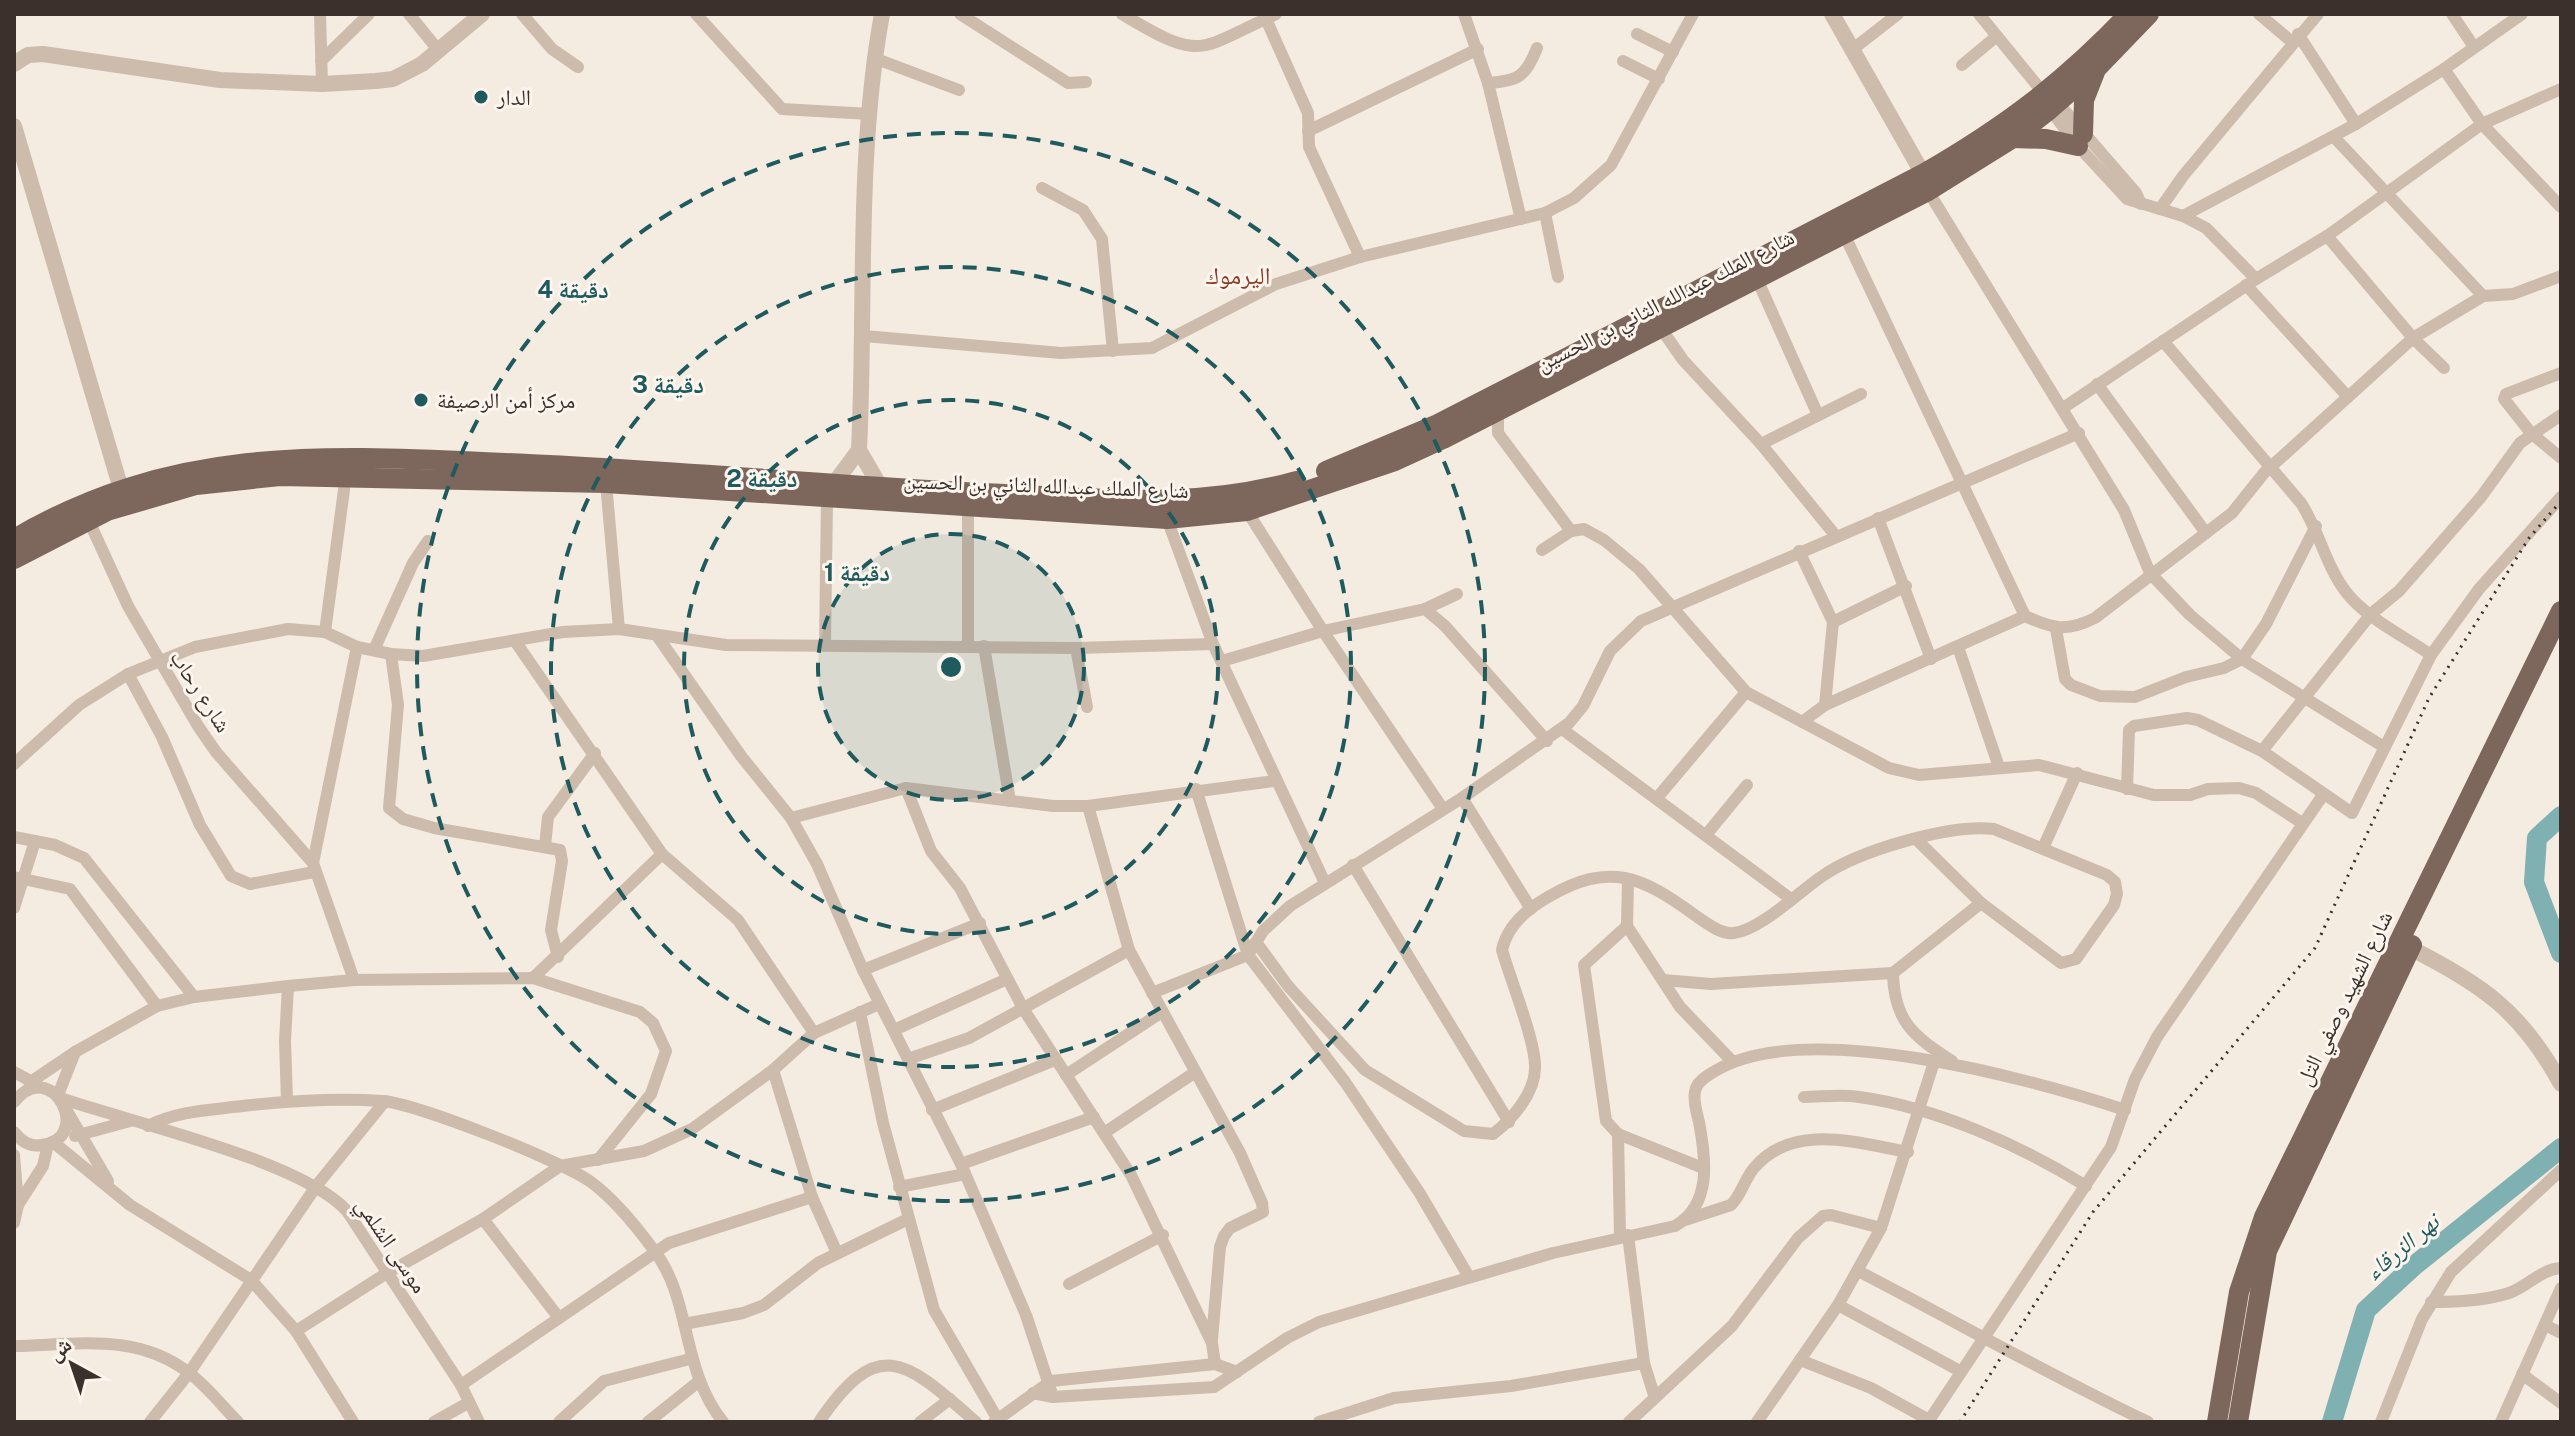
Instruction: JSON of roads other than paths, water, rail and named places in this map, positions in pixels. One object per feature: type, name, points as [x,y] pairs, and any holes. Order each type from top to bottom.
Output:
[{"type":"main road","name":"شارع الملك عبدالله الثاني بن الحسين","points":[[14,559],[88,519],[196,485],[280,476],[346,475],[416,468],[715,482],[830,491],[968,509],[1167,519],[1247,511],[1395,461],[1496,403],[2013,138],[2050,103],[2129,14]]},
{"type":"main road","name":"شارع الملك عبدالله الثاني بن الحسين","points":[[830,491],[881,488],[1161,502],[1212,500],[1278,486],[1334,469],[1438,424],[1496,403],[1845,236],[1995,132],[2050,103],[2096,69],[2149,14]]},
{"type":"main road","points":[[2013,138],[2080,140],[2084,100],[2096,69]]},
{"type":"main road","name":"شارع الملك عبدالله الثاني بن الحسين","points":[[14,539],[59,514],[121,489],[236,462],[339,456],[416,468],[606,483],[715,482]]},
{"type":"main road","name":"شارع الشهيد وصفي التل","points":[[2238,1422],[2242,1330],[2250,1253],[2264,1217],[2561,611]]},
{"type":"main road","name":"شارع الشهيد وصفي التل","points":[[2214,1419],[2277,1226],[2561,635]]},
{"type":"street","points":[[320,14],[322,84]]},
{"type":"street","points":[[321,61],[369,14]]},
{"type":"street","points":[[409,14],[439,51]]},
{"type":"street","points":[[14,64],[28,55],[43,54],[220,80],[322,84],[393,79],[422,64],[482,14]]},
{"type":"street","points":[[522,14],[552,49],[578,67]]},
{"type":"street","points":[[696,14],[782,109],[870,114]]},
{"type":"street","points":[[881,488],[859,450],[870,114],[874,58],[882,14]]},
{"type":"street","points":[[960,14],[1068,83],[1086,82]]},
{"type":"street","points":[[1122,14],[1174,44],[1189,47],[1211,46],[1271,16],[1308,113],[1309,147],[1360,257]]},
{"type":"street","points":[[1464,14],[1488,83],[1521,219]]},
{"type":"street","points":[[864,336],[1061,353],[1152,348],[1276,284],[1360,257],[1545,213],[1574,198],[1611,165],[1693,14]]},
{"type":"street","points":[[1832,14],[1925,183],[2124,510],[2150,573],[2190,615],[2242,659],[2384,747]]},
{"type":"street","points":[[1853,49],[1898,14]]},
{"type":"street","points":[[1979,14],[2080,140],[2136,193],[2141,204],[2183,216],[2215,235],[2348,397]]},
{"type":"street","points":[[2259,14],[2295,38],[2356,124]]},
{"type":"street","points":[[2160,209],[2295,38],[2318,14]]},
{"type":"street","points":[[2452,14],[2474,47]]},
{"type":"street","points":[[2183,216],[2356,124],[2444,69],[2522,14]]},
{"type":"street","points":[[1637,34],[1673,52]]},
{"type":"street","points":[[1962,65],[1997,36]]},
{"type":"street","points":[[1488,83],[1514,81],[1524,76],[1537,48]]},
{"type":"street","points":[[1308,131],[1478,49]]},
{"type":"street","points":[[874,58],[959,90]]},
{"type":"street","points":[[1623,61],[1659,79]]},
{"type":"street","points":[[2444,69],[2482,124],[2561,207]]},
{"type":"street","points":[[2063,408],[2251,282],[2327,236],[2482,124],[2561,89]]},
{"type":"street","points":[[14,126],[121,489]]},
{"type":"street","points":[[2334,137],[2483,296]]},
{"type":"street","points":[[1042,188],[1083,210],[1102,239],[1113,351]]},
{"type":"street","points":[[1545,213],[1558,277]]},
{"type":"street","points":[[1845,236],[2025,616],[2056,629],[2073,629],[2095,618],[2237,508],[2253,484],[2413,338],[2483,296],[2513,294],[2561,276]]},
{"type":"street","points":[[2327,236],[2413,338],[2444,368]]},
{"type":"street","points":[[1757,279],[1818,415]]},
{"type":"street","points":[[1660,327],[1683,360],[1761,444],[1835,535]]},
{"type":"street","points":[[2163,341],[2272,466],[2316,526],[2344,590],[2371,614],[2431,655]]},
{"type":"street","points":[[2561,373],[2505,396],[2504,402],[2531,433],[2561,458]]},
{"type":"street","points":[[2097,384],[2206,533]]},
{"type":"street","points":[[1761,444],[1861,394]]},
{"type":"street","points":[[1496,403],[1498,433],[1571,531]]},
{"type":"street","points":[[2262,751],[2371,614],[2399,591],[2531,433],[2561,415]]},
{"type":"street","points":[[1152,993],[1248,955],[1272,921],[1325,883],[1547,741],[1583,706],[1621,637],[1641,621],[1835,535],[2079,433]]},
{"type":"street","points":[[825,645],[830,491],[859,450]]},
{"type":"street","points":[[325,632],[346,475]]},
{"type":"street","points":[[606,483],[619,629]]},
{"type":"street","points":[[2127,789],[2128,734],[2134,726],[2187,718],[2262,751],[2349,812],[2354,811],[2431,655],[2479,589],[2561,497]]},
{"type":"street","points":[[968,509],[968,644]]},
{"type":"street","points":[[1247,511],[1323,631],[1443,809]]},
{"type":"street","points":[[1878,518],[1931,659]]},
{"type":"street","name":"شارع رحاب","points":[[88,519],[157,660],[216,752],[314,868]]},
{"type":"street","points":[[1167,519],[1213,644],[1274,781],[1325,883]]},
{"type":"street","points":[[2056,629],[2065,679],[2075,687],[2100,696],[2135,697],[2242,659],[2266,624],[2316,526]]},
{"type":"street","points":[[1542,550],[1571,531],[1584,529],[1604,540],[1639,569],[1746,692],[1904,772],[1919,775],[2039,765],[2127,789],[2169,795],[2239,788],[2256,793],[2302,823]]},
{"type":"street","points":[[374,650],[413,563],[428,541]]},
{"type":"street","points":[[1799,551],[1833,622],[1825,705]]},
{"type":"street","points":[[1833,622],[1906,586]]},
{"type":"street","points":[[1222,661],[1323,631],[1425,609],[1457,594]]},
{"type":"street","points":[[1425,609],[1445,626],[1547,741]]},
{"type":"street","points":[[1802,722],[1825,705],[2025,616]]},
{"type":"street","points":[[14,764],[79,705],[128,674],[195,647],[273,631],[325,632],[357,647],[391,654],[457,653],[563,632],[619,629],[726,645],[968,644],[1076,648],[1213,644]]},
{"type":"street","points":[[658,637],[741,756],[791,818],[817,864],[879,1004],[963,1169],[1051,1381],[1053,1397]]},
{"type":"street","points":[[515,641],[662,854],[738,920],[814,1033]]},
{"type":"street","points":[[984,646],[1010,801]]},
{"type":"street","points":[[354,980],[314,868],[357,647]]},
{"type":"street","points":[[1958,647],[1999,767]]},
{"type":"street","points":[[1076,648],[1087,707]]},
{"type":"street","points":[[391,654],[398,693],[387,800],[393,813],[424,825],[477,838],[557,848],[563,856],[551,930],[558,957]]},
{"type":"street","points":[[128,674],[162,737],[200,825],[231,876],[250,884],[314,868]]},
{"type":"street","points":[[1657,798],[1746,692]]},
{"type":"street","points":[[1562,729],[1791,899]]},
{"type":"street","points":[[545,846],[548,817],[595,753]]},
{"type":"street","points":[[2043,848],[2077,773]]},
{"type":"street","points":[[791,818],[906,788],[1010,801],[1088,806],[1196,789],[1274,781]]},
{"type":"street","points":[[1706,835],[1747,785]]},
{"type":"street","points":[[906,788],[931,851],[960,888],[1024,1010],[1104,1133],[1163,1235],[1212,1343]]},
{"type":"street","points":[[1196,789],[1248,955],[1345,1082],[1419,1192],[1469,1277]]},
{"type":"street","points":[[1800,1360],[1871,1388],[1929,1421],[2111,1147],[2135,1079],[2157,1037],[2323,795]]},
{"type":"street","points":[[1462,798],[1531,909]]},
{"type":"street","points":[[1088,806],[1129,950],[1240,1153],[1259,1194],[1263,1212],[1230,1228],[1220,1247],[1212,1343],[1215,1364]]},
{"type":"street","points":[[1256,942],[1288,986],[1365,1070],[1464,1131],[1493,1134],[1509,1122],[1528,1091],[1536,1065],[1502,950],[1510,929],[1531,909],[1570,885],[1598,875],[1613,874],[1654,888],[1713,927],[1734,934],[1761,920],[1840,864],[1917,840],[1976,827],[1994,829],[2107,875],[2116,886],[2114,905],[2071,963],[2061,963],[1981,903],[1917,840]]},
{"type":"street","points":[[14,837],[55,845],[84,858],[194,997]]},
{"type":"street","points":[[14,908],[20,878],[35,841]]},
{"type":"street","points":[[533,978],[662,854]]},
{"type":"street","points":[[1353,865],[1509,1122]]},
{"type":"street","points":[[20,878],[70,889],[157,1006]]},
{"type":"street","points":[[1628,880],[1627,926],[1680,1007],[1732,1061]]},
{"type":"street","points":[[1663,980],[1727,984],[1893,973],[1981,903]]},
{"type":"street","points":[[863,970],[980,923]]},
{"type":"street","points":[[1627,926],[1584,965],[1606,1121],[1618,1134],[1703,1168]]},
{"type":"street","points":[[2410,948],[2497,998],[2533,1039],[2558,1079]]},
{"type":"street","points":[[908,1059],[969,1038],[1129,950]]},
{"type":"street","points":[[1893,973],[1893,1003],[1909,1030],[1954,1063]]},
{"type":"street","points":[[26,1091],[75,1052],[157,1006],[194,997],[354,980],[533,978],[640,1012],[653,1023],[666,1051],[651,1094],[598,1160]]},
{"type":"street","points":[[894,1030],[1007,979]]},
{"type":"street","points":[[287,1101],[285,1041],[288,986]]},
{"type":"street","points":[[296,1331],[387,1273],[483,1219],[560,1166],[644,1151],[692,1129],[773,1070],[814,1033],[879,1004]]},
{"type":"street","points":[[860,1012],[899,1187],[939,1323],[996,1420],[1051,1381],[1215,1364],[1237,1372]]},
{"type":"street","points":[[1066,1075],[1162,1012]]},
{"type":"street","points":[[1685,1220],[1702,1197],[1703,1168],[1694,1092],[1702,1079],[1732,1061],[1821,1047],[1954,1063],[2054,1087],[2125,1110]]},
{"type":"street","points":[[75,1052],[59,1096],[114,1191]]},
{"type":"street","points":[[932,1110],[1055,1060]]},
{"type":"street","points":[[1757,1422],[1838,1305],[1881,1228],[1908,1152],[1934,1062]]},
{"type":"street","points":[[773,1070],[812,1197],[837,1253]]},
{"type":"street","name":"موسى الشلمي","points":[[14,1072],[26,1091],[59,1096],[317,1185],[347,1211],[461,1385],[479,1422]]},
{"type":"street","points":[[1104,1133],[1194,1073]]},
{"type":"street","points":[[1804,1097],[1858,1096],[1921,1111],[2038,1156],[2086,1186]]},
{"type":"street","points":[[148,1126],[184,1113],[287,1101],[385,1101],[423,1111],[560,1166],[592,1183],[655,1251],[677,1296],[698,1382],[723,1422]]},
{"type":"street","points":[[150,1422],[189,1373],[317,1185],[385,1101]]},
{"type":"street","points":[[18,1205],[43,1166],[52,1142],[66,1124],[66,1110]]},
{"type":"street","points":[[899,1187],[963,1169],[1094,1117]]},
{"type":"street","points":[[14,1132],[27,1143],[52,1142],[130,1121]]},
{"type":"street","points":[[1618,1134],[1624,1236],[1644,1363],[1654,1395]]},
{"type":"street","points":[[1033,1393],[1053,1397],[1214,1387],[1287,1338],[1319,1322],[1469,1277],[1624,1236],[1675,1226],[1731,1205],[1755,1167],[1796,1142],[1827,1138],[1908,1152]]},
{"type":"street","points":[[52,1142],[159,1224],[251,1280],[296,1331],[353,1422]]},
{"type":"street","points":[[14,1155],[18,1205],[14,1223]]},
{"type":"street","points":[[2381,1422],[2431,1302],[2451,1272],[2561,1170]]},
{"type":"street","points":[[461,1385],[655,1251],[687,1236],[812,1197]]},
{"type":"street","points":[[1629,1422],[1654,1395],[1732,1326],[1798,1238],[1823,1216],[1881,1228]]},
{"type":"street","points":[[483,1219],[559,1318]]},
{"type":"street","points":[[684,1324],[743,1313],[764,1305],[837,1253],[908,1219]]},
{"type":"street","points":[[1069,1284],[1163,1235]]},
{"type":"street","points":[[2431,1302],[2462,1302],[2509,1293],[2547,1271],[2561,1268]]},
{"type":"street","points":[[1858,1271],[1986,1337],[2044,1373],[2148,1422]]},
{"type":"street","points":[[2501,1422],[2561,1288]]},
{"type":"street","points":[[1838,1305],[1960,1371]]},
{"type":"street","points":[[2545,1325],[2561,1333]]},
{"type":"street","points":[[14,1346],[122,1344],[164,1358],[189,1373],[238,1422]]},
{"type":"street","points":[[559,1422],[604,1381],[690,1359]]},
{"type":"street","points":[[1319,1422],[1394,1398],[1511,1386],[1644,1363]]},
{"type":"street","points":[[819,1422],[847,1383],[866,1369],[880,1365],[917,1376],[976,1422]]},
{"type":"street","points":[[2522,1374],[2561,1403]]},
{"type":"street","points":[[648,1422],[698,1382]]},
{"type":"street","points":[[920,1422],[950,1399]]},
{"type":"street","points":[[434,1422],[468,1403]]},
{"type":"waterway","name":"نهر الزرقاء","points":[[2561,816],[2537,838],[2534,882],[2561,953]]},
{"type":"waterway","name":"نهر الزرقاء","points":[[2332,1422],[2366,1310],[2415,1265],[2561,1148]]},
{"type":"railway","points":[[1960,1422],[2093,1212],[2315,948],[2429,698],[2529,538],[2561,501]]},
{"type":"place","name":"الدار","points":[[481,97]]},
{"type":"place","name":"مركز أمن الرصيفة","points":[[421,400]]},
{"type":"district","name":"اليرموك","points":[[1238,276]]}]
